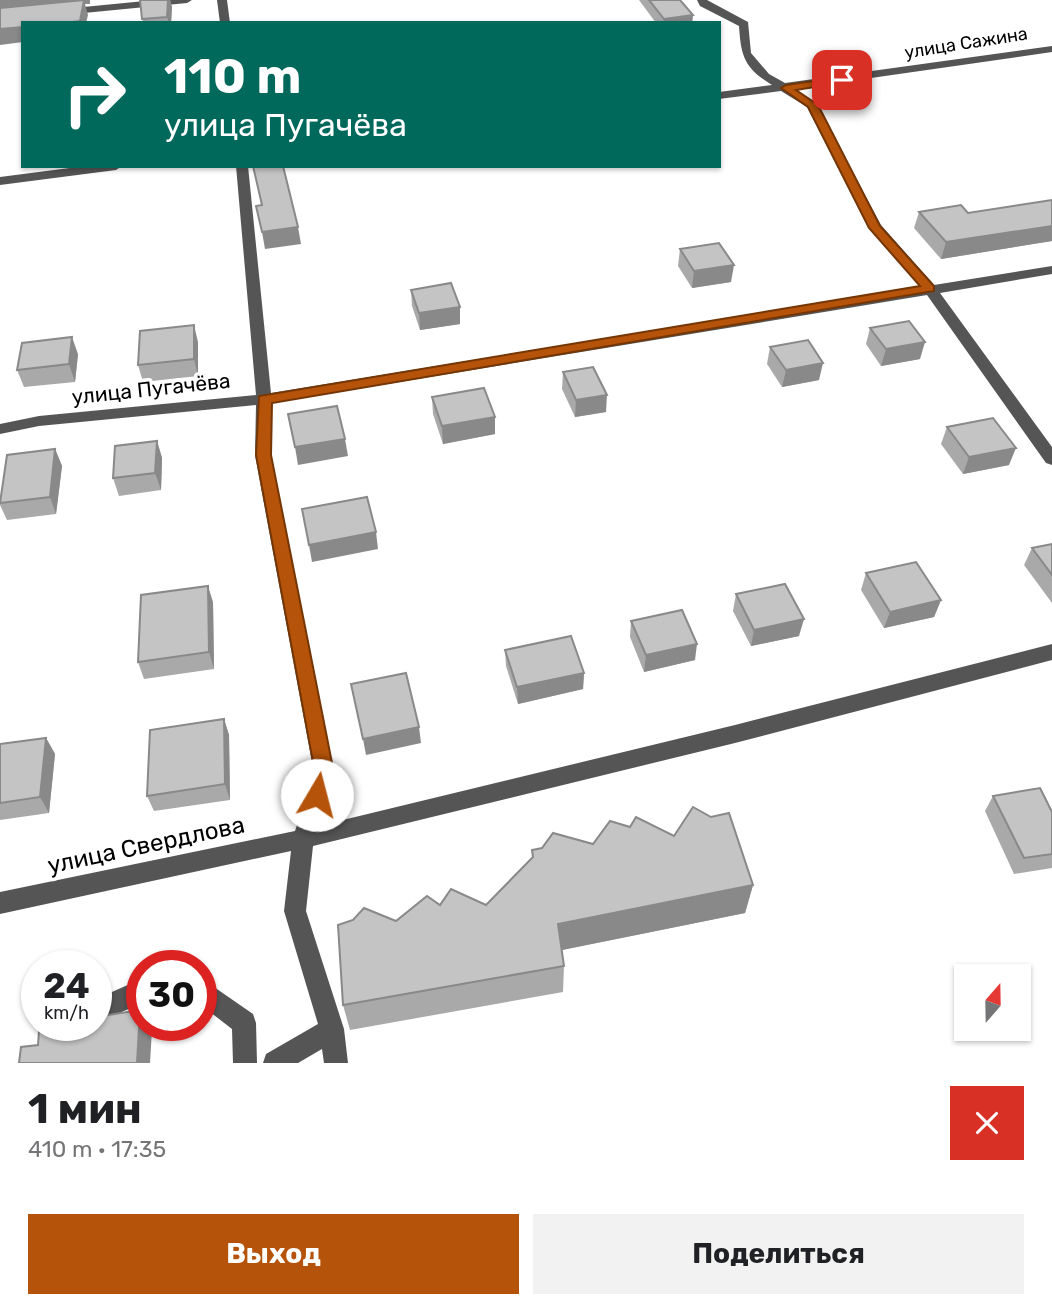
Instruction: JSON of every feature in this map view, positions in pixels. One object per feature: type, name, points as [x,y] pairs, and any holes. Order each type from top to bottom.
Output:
[{"type":"street","points":[[48,13],[187,0]]},
{"type":"street","points":[[222,0],[225,21]]},
{"type":"street","points":[[702,0],[704,4],[744,24],[746,54],[765,76],[812,105],[875,228],[930,289],[1052,459]]},
{"type":"street","name":"улица Сажина","points":[[721,96],[1052,49]]},
{"type":"street","points":[[0,181],[101,168]]},
{"type":"street","points":[[242,168],[264,399],[263,455],[324,773],[303,839],[295,911],[332,1028],[336,1063]]},
{"type":"street","name":"улица Пугачёва","points":[[0,429],[39,421],[264,399],[1052,270]]},
{"type":"street","name":"улица Свердлова","points":[[0,902],[303,839],[735,734],[1052,652]]},
{"type":"street","points":[[217,1002],[244,1023],[245,1063]]},
{"type":"street","points":[[275,1063],[332,1028]]},
{"type":"building","points":[[84,0],[80,21],[21,21],[21,27],[0,29],[0,8]]},
{"type":"building","points":[[140,0],[168,0],[167,17],[142,19]]},
{"type":"building","points":[[649,0],[680,0],[693,15],[664,19]]},
{"type":"building","points":[[253,168],[283,168],[298,227],[262,232],[256,206],[262,205]]},
{"type":"building","points":[[1052,200],[1052,226],[946,242],[919,212],[961,205],[968,213]]},
{"type":"building","points":[[719,243],[734,265],[694,271],[680,249]]},
{"type":"building","points":[[451,283],[460,307],[419,313],[411,290]]},
{"type":"building","points":[[909,321],[925,342],[886,349],[870,328]]},
{"type":"building","points":[[194,325],[194,359],[138,365],[140,331]]},
{"type":"building","points":[[72,337],[69,364],[17,370],[22,343]]},
{"type":"building","points":[[808,340],[823,363],[786,370],[770,347]]},
{"type":"building","points":[[593,367],[607,395],[576,400],[563,372]]},
{"type":"building","points":[[484,388],[495,417],[442,426],[432,397]]},
{"type":"building","points":[[337,406],[345,439],[295,447],[288,414]]},
{"type":"building","points":[[993,418],[1016,448],[969,457],[947,427]]},
{"type":"building","points":[[157,441],[155,473],[113,478],[115,446]]},
{"type":"building","points":[[55,449],[50,497],[0,503],[7,455]]},
{"type":"building","points":[[367,497],[376,532],[309,545],[302,509]]},
{"type":"building","points":[[1052,544],[1052,575],[1032,548]]},
{"type":"building","points":[[916,562],[941,600],[890,612],[866,573]]},
{"type":"building","points":[[785,584],[804,619],[754,630],[736,594]]},
{"type":"building","points":[[208,586],[209,652],[138,662],[141,595]]},
{"type":"building","points":[[682,610],[697,644],[646,655],[631,621]]},
{"type":"building","points":[[571,636],[584,673],[517,687],[505,650]]},
{"type":"building","points":[[406,673],[419,727],[363,739],[351,684]]},
{"type":"building","points":[[224,719],[225,784],[147,796],[150,730]]},
{"type":"building","points":[[46,738],[40,797],[0,803],[0,744]]},
{"type":"building","points":[[1040,788],[1052,812],[1052,854],[1024,858],[993,796]]},
{"type":"building","points":[[693,807],[711,817],[729,813],[753,885],[558,924],[564,966],[343,1005],[338,925],[353,920],[364,908],[396,921],[427,896],[440,905],[451,889],[486,905],[533,857],[532,850],[542,848],[553,833],[593,844],[610,821],[630,827],[636,817],[674,836]]},
{"type":"building","points":[[126,1012],[126,1041],[138,1041],[137,1063],[19,1063],[21,1047],[38,1045],[38,1041],[112,1041],[112,1014]]},
{"type":"route","points":[[317,795],[324,773],[263,455],[264,399],[930,289],[875,228],[812,105],[786,88],[842,80]]}]
